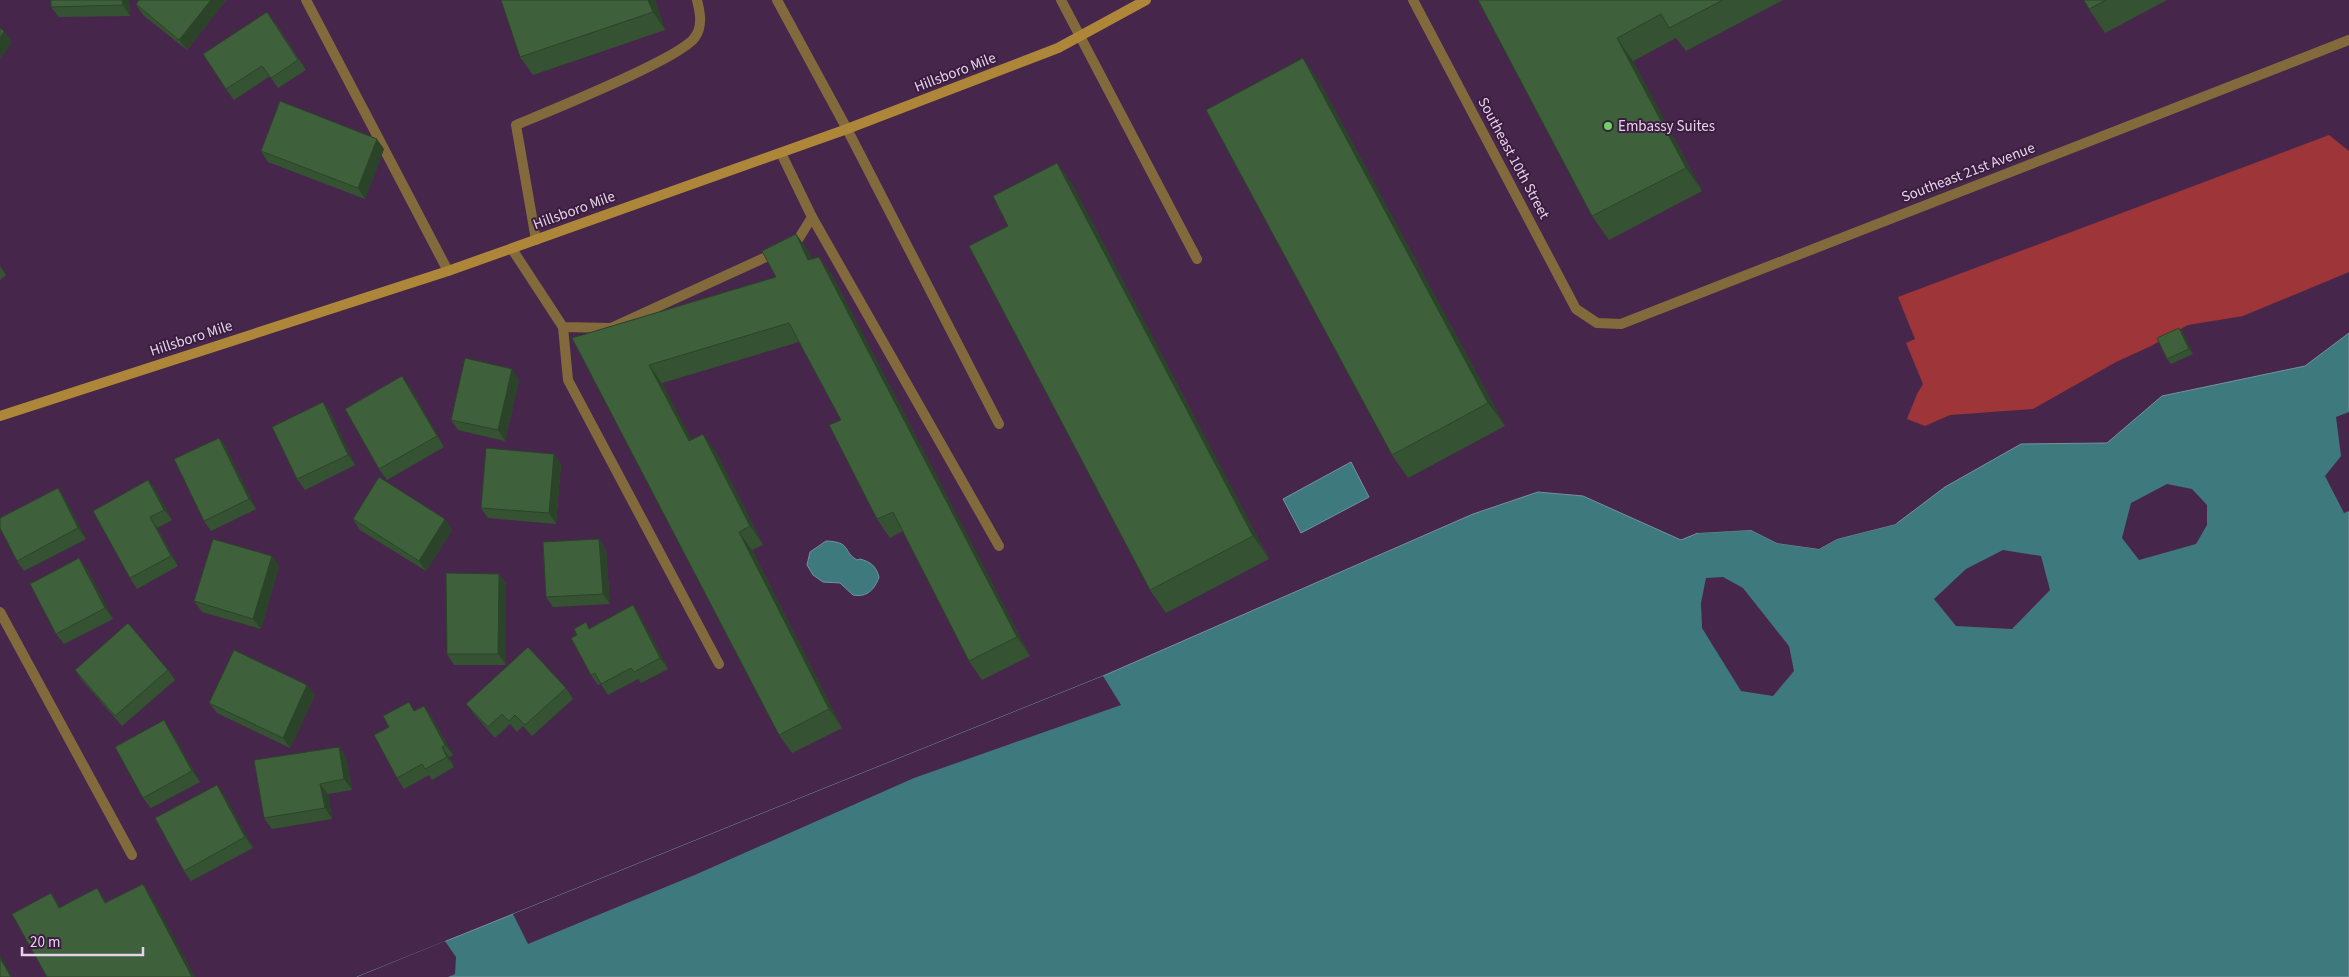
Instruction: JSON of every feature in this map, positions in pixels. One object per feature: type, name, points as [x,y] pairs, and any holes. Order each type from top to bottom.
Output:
[{"type":"main road","name":"Hillsboro Mile","points":[[0,416],[448,271],[781,153],[1058,48],[1146,0]]},
{"type":"street","points":[[306,0],[448,271]]},
{"type":"street","points":[[536,240],[516,125],[670,56],[695,37],[701,15],[697,0]]},
{"type":"street","points":[[777,0],[847,129],[999,424]]},
{"type":"street","points":[[1061,0],[1197,259]]},
{"type":"street","name":"Southeast 10th Street","points":[[1413,0],[1576,309],[1597,324]]},
{"type":"street","name":"Southeast 21st Avenue","points":[[1597,324],[1621,324],[2349,40]]},
{"type":"street","points":[[781,153],[812,217],[1000,546]]},
{"type":"street","points":[[563,327],[611,328],[796,243],[812,217]]},
{"type":"street","points":[[512,248],[563,327],[568,380],[719,664]]},
{"type":"street","points":[[0,612],[132,855]]},
{"type":"shaded area","points":[[2329,135],[2349,151],[2349,272],[2243,316],[2188,325],[2151,346],[2116,362],[2033,409],[1950,415],[1925,426],[1907,419],[1923,384],[1906,343],[1915,339],[1898,297]]},
{"type":"shaded area","points":[[2349,333],[2349,977],[357,977],[1103,676],[1473,514],[1538,492],[1583,496],[1681,540],[1698,533],[1751,530],[1777,543],[1819,549],[1837,539],[1896,524],[1945,487],[2021,444],[2107,443],[2162,396],[2305,366]]},
{"type":"shaded area","points":[[1351,462],[1369,497],[1301,533],[1283,499]]},
{"type":"shaded area","points":[[826,541],[840,543],[852,557],[875,567],[879,577],[870,592],[858,596],[853,595],[840,583],[823,582],[813,575],[807,565],[810,552]]},
{"type":"pier","points":[[2349,412],[2349,511],[2344,513],[2325,476],[2341,456],[2336,417]]},
{"type":"pier","points":[[2167,484],[2192,489],[2207,505],[2207,525],[2196,544],[2139,560],[2122,538],[2131,503]]},
{"type":"pier","points":[[1899,518],[1896,524],[1837,539],[1819,549],[1777,543],[1751,530],[1698,533],[1697,531],[1751,528],[1778,541],[1818,546],[1836,537],[1894,522]]},
{"type":"pier","points":[[2003,550],[2041,556],[2050,590],[2012,629],[1956,626],[1934,599],[1966,569]]},
{"type":"pier","points":[[1723,577],[1743,588],[1789,646],[1794,671],[1773,696],[1741,691],[1702,628],[1701,603],[1706,578]]},
{"type":"pier","points":[[1103,676],[1121,705],[914,778],[697,874],[528,944],[513,914]]},
{"type":"pier","points":[[445,941],[456,957],[455,974],[448,977],[357,977]]},
{"type":"building","points":[[51,0],[122,0],[123,5],[51,7]]},
{"type":"building","points":[[139,0],[211,0],[179,40],[136,4]]},
{"type":"building","points":[[501,0],[648,0],[653,12],[520,57]]},
{"type":"building","name":"Embassy Suites","points":[[1478,0],[1723,0],[1669,28],[1661,14],[1617,38],[1686,168],[1592,216]]},
{"type":"building","points":[[2084,0],[2106,0],[2089,9]]},
{"type":"building","points":[[267,12],[298,60],[271,78],[262,66],[226,89],[203,54]]},
{"type":"building","points":[[0,28],[4,31],[0,38]]},
{"type":"building","points":[[1303,58],[1488,403],[1392,455],[1206,110]]},
{"type":"building","points":[[280,101],[377,139],[358,188],[261,151]]},
{"type":"building","points":[[1057,163],[1253,536],[1150,590],[969,246],[1008,226],[993,196]]},
{"type":"building","points":[[796,234],[808,260],[819,257],[1017,637],[969,661],[893,512],[877,519],[829,425],[841,420],[789,323],[649,365],[689,441],[703,434],[750,526],[739,532],[829,709],[779,735],[572,338],[776,277],[762,251]]},
{"type":"building","points":[[2179,328],[2189,349],[2167,359],[2157,338]]},
{"type":"building","points":[[465,358],[512,369],[498,430],[451,420]]},
{"type":"building","points":[[402,376],[437,436],[379,469],[345,409]]},
{"type":"building","points":[[323,402],[348,455],[297,479],[272,427]]},
{"type":"building","points":[[219,438],[249,499],[204,521],[174,459]]},
{"type":"building","points":[[486,448],[554,454],[549,513],[481,508]]},
{"type":"building","points":[[379,477],[445,519],[419,561],[353,519]]},
{"type":"building","points":[[148,480],[164,510],[150,517],[171,556],[130,578],[93,511]]},
{"type":"building","points":[[58,488],[78,528],[17,561],[0,528],[0,518]]},
{"type":"building","points":[[213,539],[272,556],[253,619],[194,601]]},
{"type":"building","points":[[599,539],[603,594],[546,597],[543,542]]},
{"type":"building","points":[[79,558],[105,608],[56,634],[30,584]]},
{"type":"building","points":[[446,573],[499,574],[498,654],[447,654]]},
{"type":"building","points":[[633,605],[660,658],[634,672],[631,668],[601,684],[595,673],[591,675],[571,638],[577,635],[574,629],[586,622],[589,629]]},
{"type":"building","points":[[128,623],[168,670],[115,716],[75,670]]},
{"type":"building","points":[[528,647],[566,688],[525,725],[515,715],[509,721],[502,714],[488,727],[466,704]]},
{"type":"building","points":[[234,650],[307,685],[283,738],[209,703]]},
{"type":"building","points":[[409,702],[414,711],[424,706],[445,745],[442,747],[447,757],[425,769],[422,764],[397,778],[374,735],[389,727],[383,716]]},
{"type":"building","points":[[164,720],[192,771],[143,798],[115,747]]},
{"type":"building","points":[[339,747],[344,779],[320,784],[325,808],[264,818],[254,760]]},
{"type":"building","points":[[217,785],[245,837],[184,871],[155,818]]},
{"type":"building","points":[[143,884],[192,977],[47,977],[12,914],[51,893],[59,908],[97,888],[105,903]]},
{"type":"building","points":[[0,958],[11,977],[0,977]]},
{"type":"place","name":"Embassy Suites","points":[[1608,126]]}]
